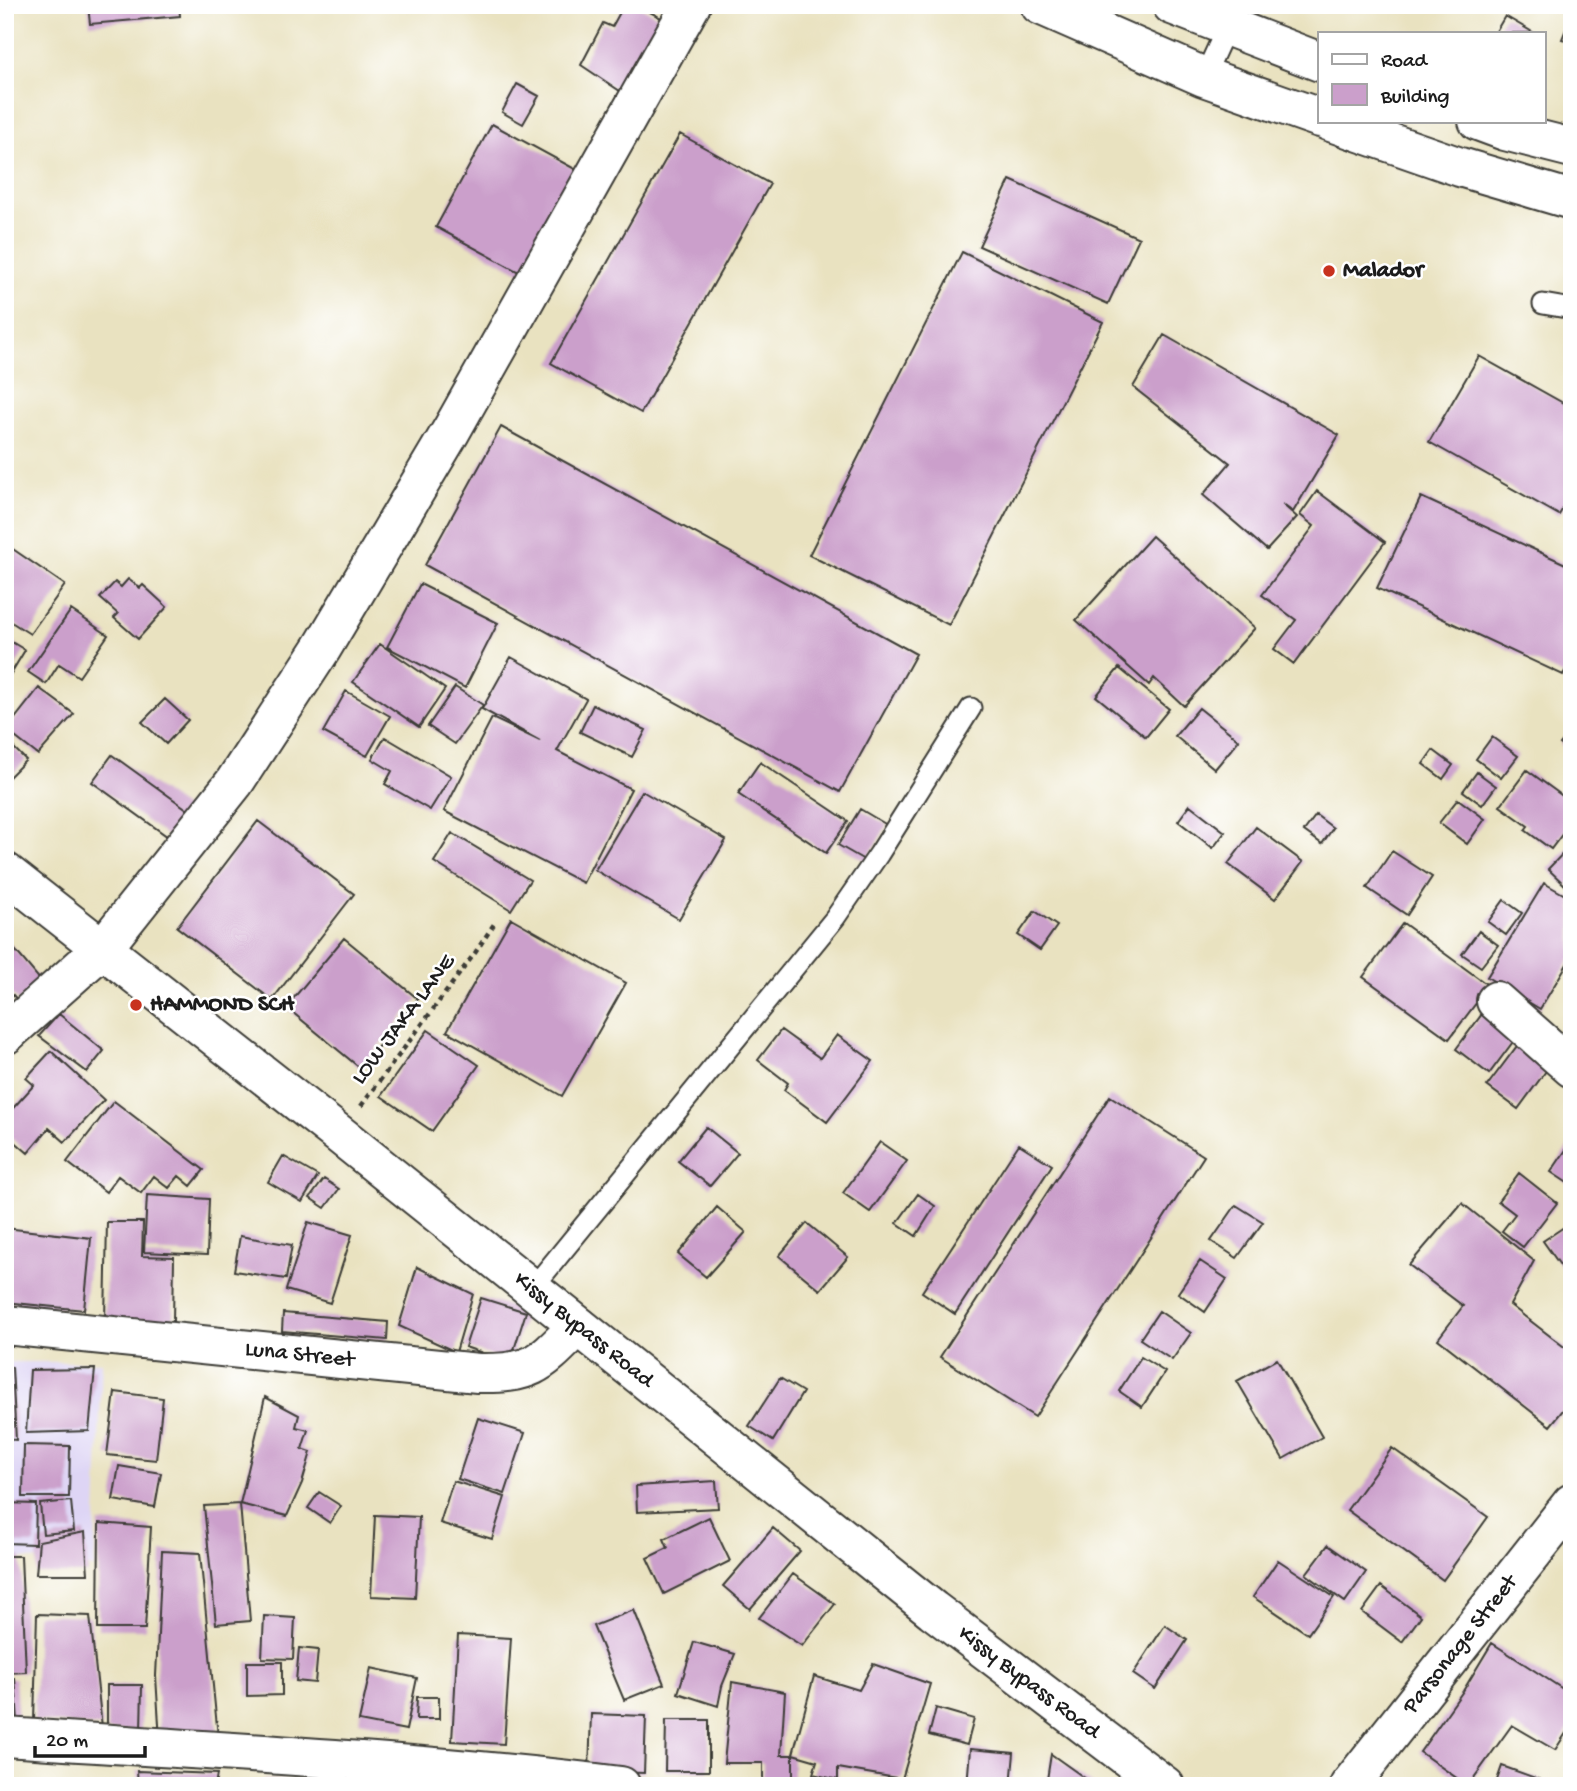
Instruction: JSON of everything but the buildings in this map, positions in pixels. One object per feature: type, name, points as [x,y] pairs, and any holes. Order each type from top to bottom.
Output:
[{"type":"main road","points":[[5,1035],[103,948],[234,783],[322,648],[451,430],[691,5]]},
{"type":"main road","points":[[1040,5],[1204,78],[1318,117]]},
{"type":"main road","points":[[1172,5],[1232,16],[1318,61]]},
{"type":"main road","points":[[1331,122],[1460,167],[1572,200]]},
{"type":"main road","points":[[1481,122],[1572,148]]},
{"type":"main road","name":"Kissy Bypass Road","points":[[5,872],[340,1135],[933,1610],[1165,1786]]},
{"type":"main road","points":[[1496,1002],[1572,1068]]},
{"type":"main road","name":"Luna Street","points":[[5,1325],[509,1374],[541,1363],[578,1326]]},
{"type":"main road","name":"Parsonage Street","points":[[1349,1786],[1572,1503]]},
{"type":"main road","points":[[5,1737],[290,1754],[525,1780],[621,1786]]},
{"type":"lane","points":[[1204,78],[1232,16]]},
{"type":"lane","points":[[1543,304],[1572,309]]},
{"type":"lane","points":[[531,1290],[835,918],[879,854],[971,708]]},
{"type":"path","name":"LOW JAKA LANE","points":[[340,1135],[494,924]]},
{"type":"shaded area","points":[[5,1362],[102,1362],[94,1568],[5,1556]]},
{"type":"place","name":"Malador","points":[[1329,271]]},
{"type":"place","name":"HAMMOND SCH","points":[[136,1005]]}]
